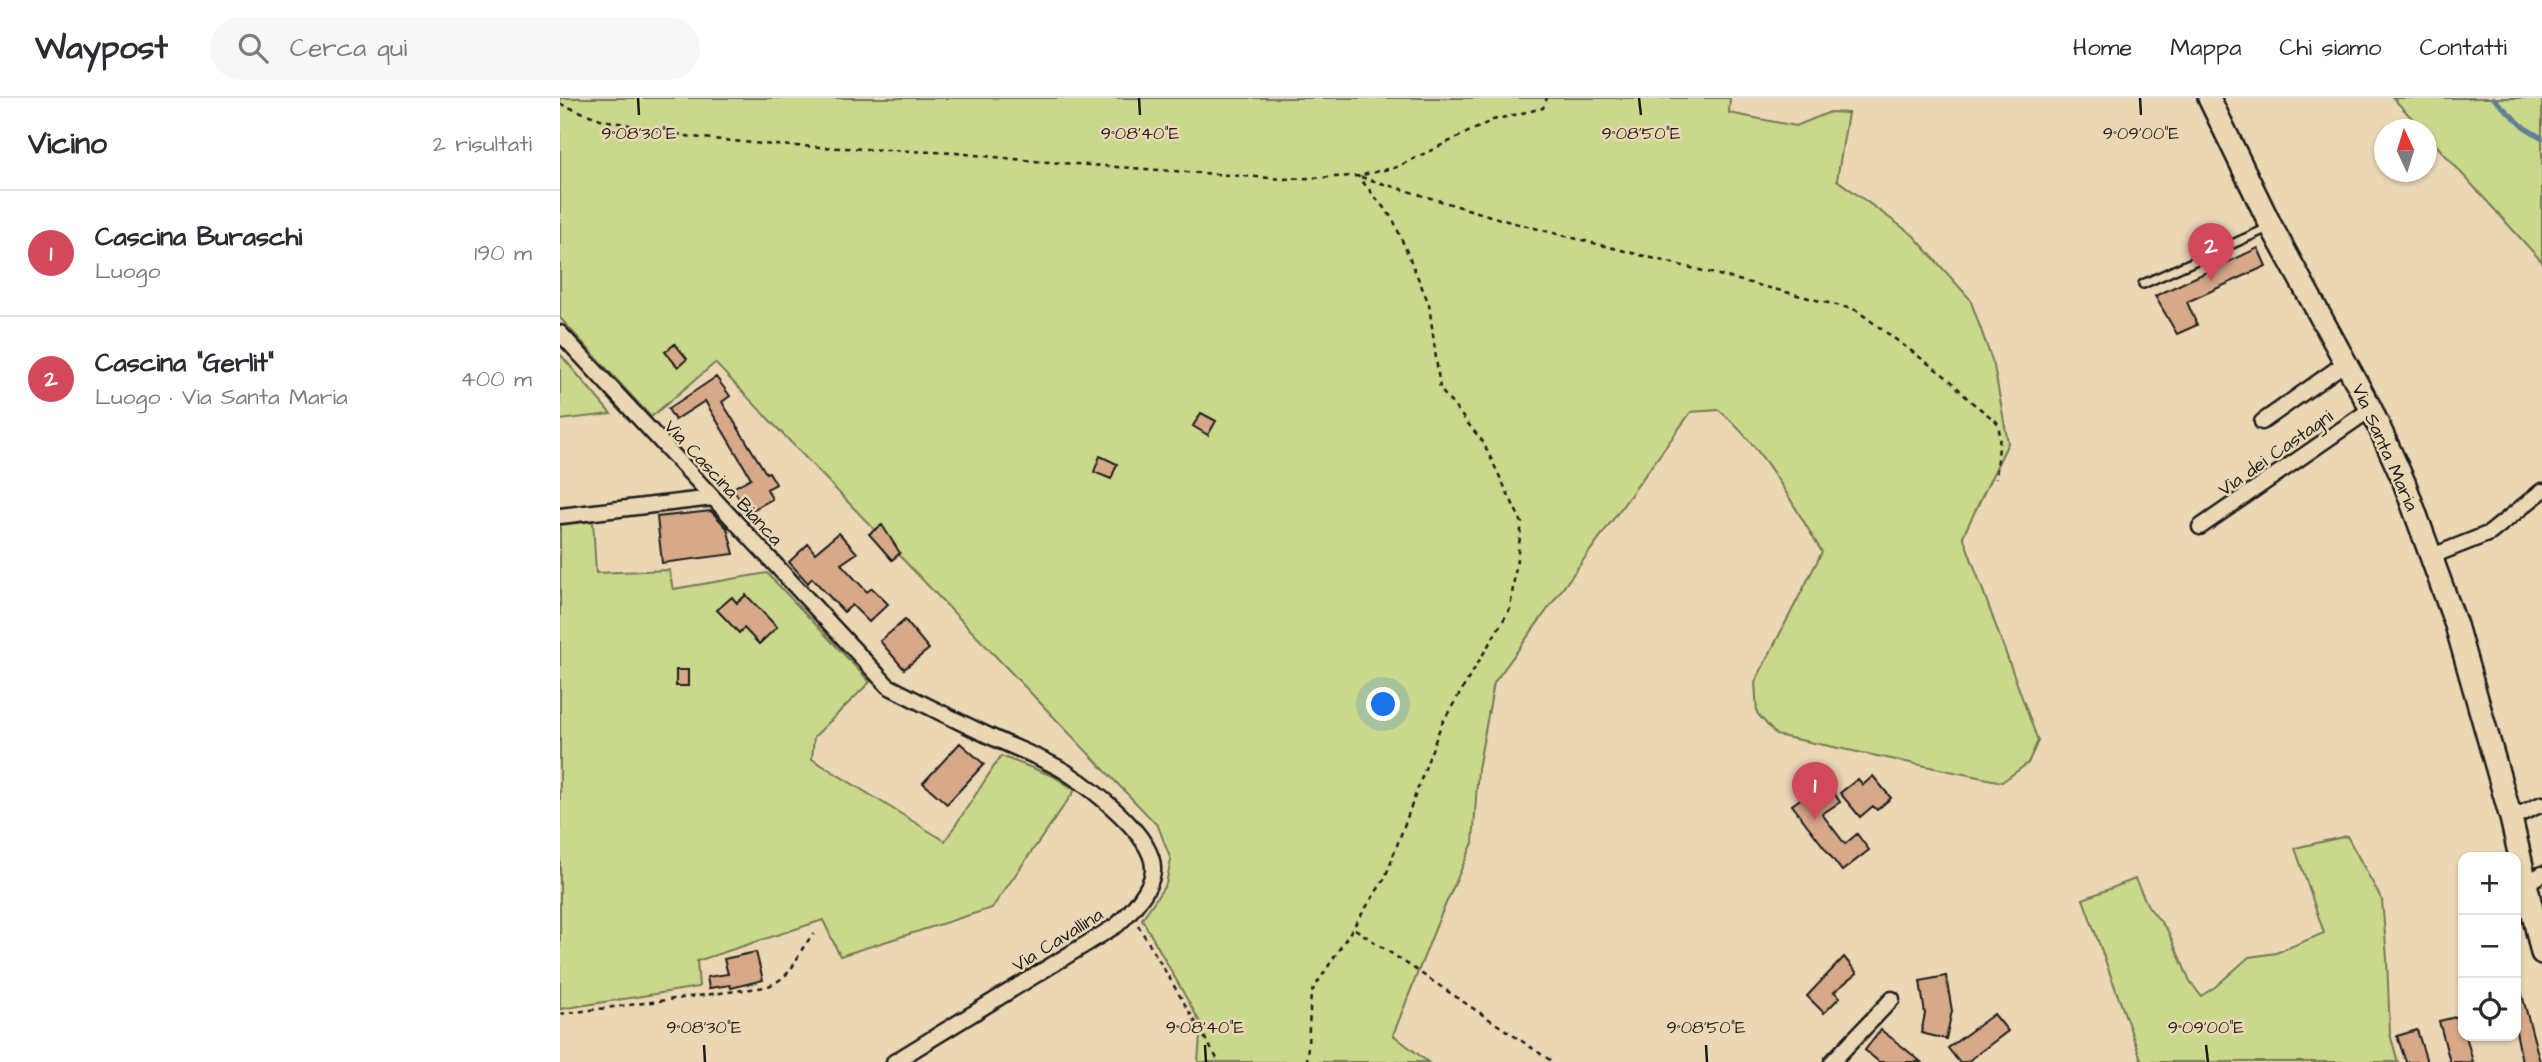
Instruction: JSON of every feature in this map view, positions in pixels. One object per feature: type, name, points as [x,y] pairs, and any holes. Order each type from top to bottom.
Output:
[{"type":"street","name":"Via Santa Maria","points":[[2209,98],[2272,226],[2371,409],[2404,482],[2456,625],[2511,818],[2534,879],[2542,953]]},
{"type":"street","name":"Via Cascina Bianca","points":[[560,333],[861,657]]},
{"type":"street","name":"Via dei Castagni","points":[[2262,422],[2345,363]]},
{"type":"street","name":"Via dei Castagni","points":[[2200,527],[2371,409]]},
{"type":"street","points":[[2432,556],[2490,533],[2542,491]]},
{"type":"street","points":[[560,516],[712,498]]},
{"type":"street","name":"Via Cavallina","points":[[861,657],[888,686],[1064,770],[1108,802],[1133,829],[1150,854],[1153,868],[1145,890],[1130,914],[1117,925],[894,1062]]},
{"type":"street","points":[[2511,818],[2542,804]]},
{"type":"street","points":[[1832,1062],[1892,999]]},
{"type":"lane","points":[[2143,284],[2272,226]]},
{"type":"path","points":[[560,104],[603,120],[692,137],[956,153],[1284,179],[1358,176],[1397,167],[1493,120],[1543,108],[1547,98]]},
{"type":"path","points":[[1358,176],[1507,221],[1856,310],[1949,379],[1969,400],[1997,422],[2000,434],[1996,479]]},
{"type":"path","points":[[1307,1062],[1311,993],[1385,878],[1441,726],[1510,609],[1522,523],[1483,442],[1440,389],[1429,304],[1393,219],[1358,176]]},
{"type":"path","points":[[1130,914],[1219,1062]]},
{"type":"path","points":[[1354,929],[1553,1062]]},
{"type":"path","points":[[560,1014],[766,987],[790,973],[805,943],[814,934]]},
{"type":"green space","points":[[560,98],[1730,98],[1729,113],[1796,126],[1830,112],[1848,113],[1837,180],[1913,235],[1970,299],[1994,366],[2008,443],[1963,536],[2038,741],[2028,763],[2002,782],[1776,735],[1757,713],[1755,682],[1822,552],[1776,476],[1735,425],[1719,410],[1691,412],[1494,683],[1478,769],[1473,843],[1439,919],[1393,1035],[1428,1062],[1198,1062],[1201,1024],[1142,919],[1166,884],[1171,860],[1158,826],[715,363],[651,417],[560,318]]},
{"type":"green space","points":[[2393,98],[2542,98],[2542,262],[2437,146],[2437,119],[2413,119]]},
{"type":"green space","points":[[560,354],[611,414],[560,420]]},
{"type":"green space","points":[[593,521],[596,573],[669,570],[673,589],[767,573],[870,682],[814,737],[812,759],[945,841],[1001,756],[1053,776],[1075,790],[992,908],[840,956],[823,920],[697,961],[699,987],[560,1009],[560,525]]},
{"type":"green space","points":[[2347,836],[2382,900],[2390,1034],[2398,1062],[2142,1062],[2083,899],[2135,879],[2148,906],[2168,931],[2190,981],[2201,996],[2249,957],[2276,953],[2324,933],[2295,848]]},
{"type":"building","points":[[2258,248],[2266,266],[2187,302],[2197,325],[2177,334],[2155,296]]},
{"type":"building","points":[[675,344],[687,359],[678,367],[665,352]]},
{"type":"building","points":[[716,377],[730,396],[722,402],[766,473],[769,472],[776,484],[767,489],[772,499],[747,513],[733,488],[751,478],[705,401],[675,420],[668,409]]},
{"type":"building","points":[[1201,413],[1216,421],[1208,435],[1193,426]]},
{"type":"building","points":[[1100,456],[1117,464],[1111,479],[1094,472]]},
{"type":"building","points":[[711,511],[727,528],[734,554],[662,563],[657,517]]},
{"type":"building","points":[[882,525],[900,553],[892,560],[869,534]]},
{"type":"building","points":[[839,533],[857,553],[841,564],[867,592],[872,588],[888,604],[869,622],[852,605],[844,612],[812,578],[808,583],[789,562],[808,544],[815,553]]},
{"type":"building","points":[[746,595],[777,627],[759,644],[744,628],[739,633],[717,610],[732,597],[737,603]]},
{"type":"building","points":[[905,620],[929,649],[904,669],[880,641]]},
{"type":"building","points":[[676,670],[688,670],[688,686],[676,686]]},
{"type":"building","points":[[960,743],[984,764],[947,804],[923,783]]},
{"type":"building","points":[[1873,776],[1891,798],[1877,810],[1873,806],[1860,817],[1840,793],[1858,779],[1863,785]]},
{"type":"building","points":[[1830,787],[1840,802],[1822,814],[1845,844],[1857,834],[1869,850],[1842,871],[1792,805],[1807,794],[1811,799]]},
{"type":"building","points":[[756,952],[763,980],[731,988],[730,985],[709,988],[707,977],[728,974],[724,959]]},
{"type":"building","points":[[1844,957],[1857,973],[1834,992],[1840,997],[1824,1013],[1807,996]]},
{"type":"building","points":[[1946,976],[1952,1011],[1946,1039],[1921,1033],[1925,1014],[1920,981]]},
{"type":"building","points":[[2521,991],[2540,1062],[2522,1062],[2518,1041],[2521,1041]]},
{"type":"building","points":[[1994,1014],[2008,1031],[1967,1062],[1959,1062],[1948,1048]]},
{"type":"building","points":[[2458,1016],[2458,1041],[2467,1041],[2473,1062],[2450,1062],[2439,1021]]},
{"type":"building","points":[[1881,1030],[1921,1062],[1879,1062],[1865,1050]]},
{"type":"building","points":[[2417,1030],[2427,1062],[2406,1062],[2397,1036]]},
{"type":"waterway","points":[[2493,98],[2524,127],[2542,138]]},
{"type":"place","name":"Cascina \"Gerlit\"","points":[[2211,281]]},
{"type":"place","name":"Cascina Buraschi","points":[[1815,820]]}]
